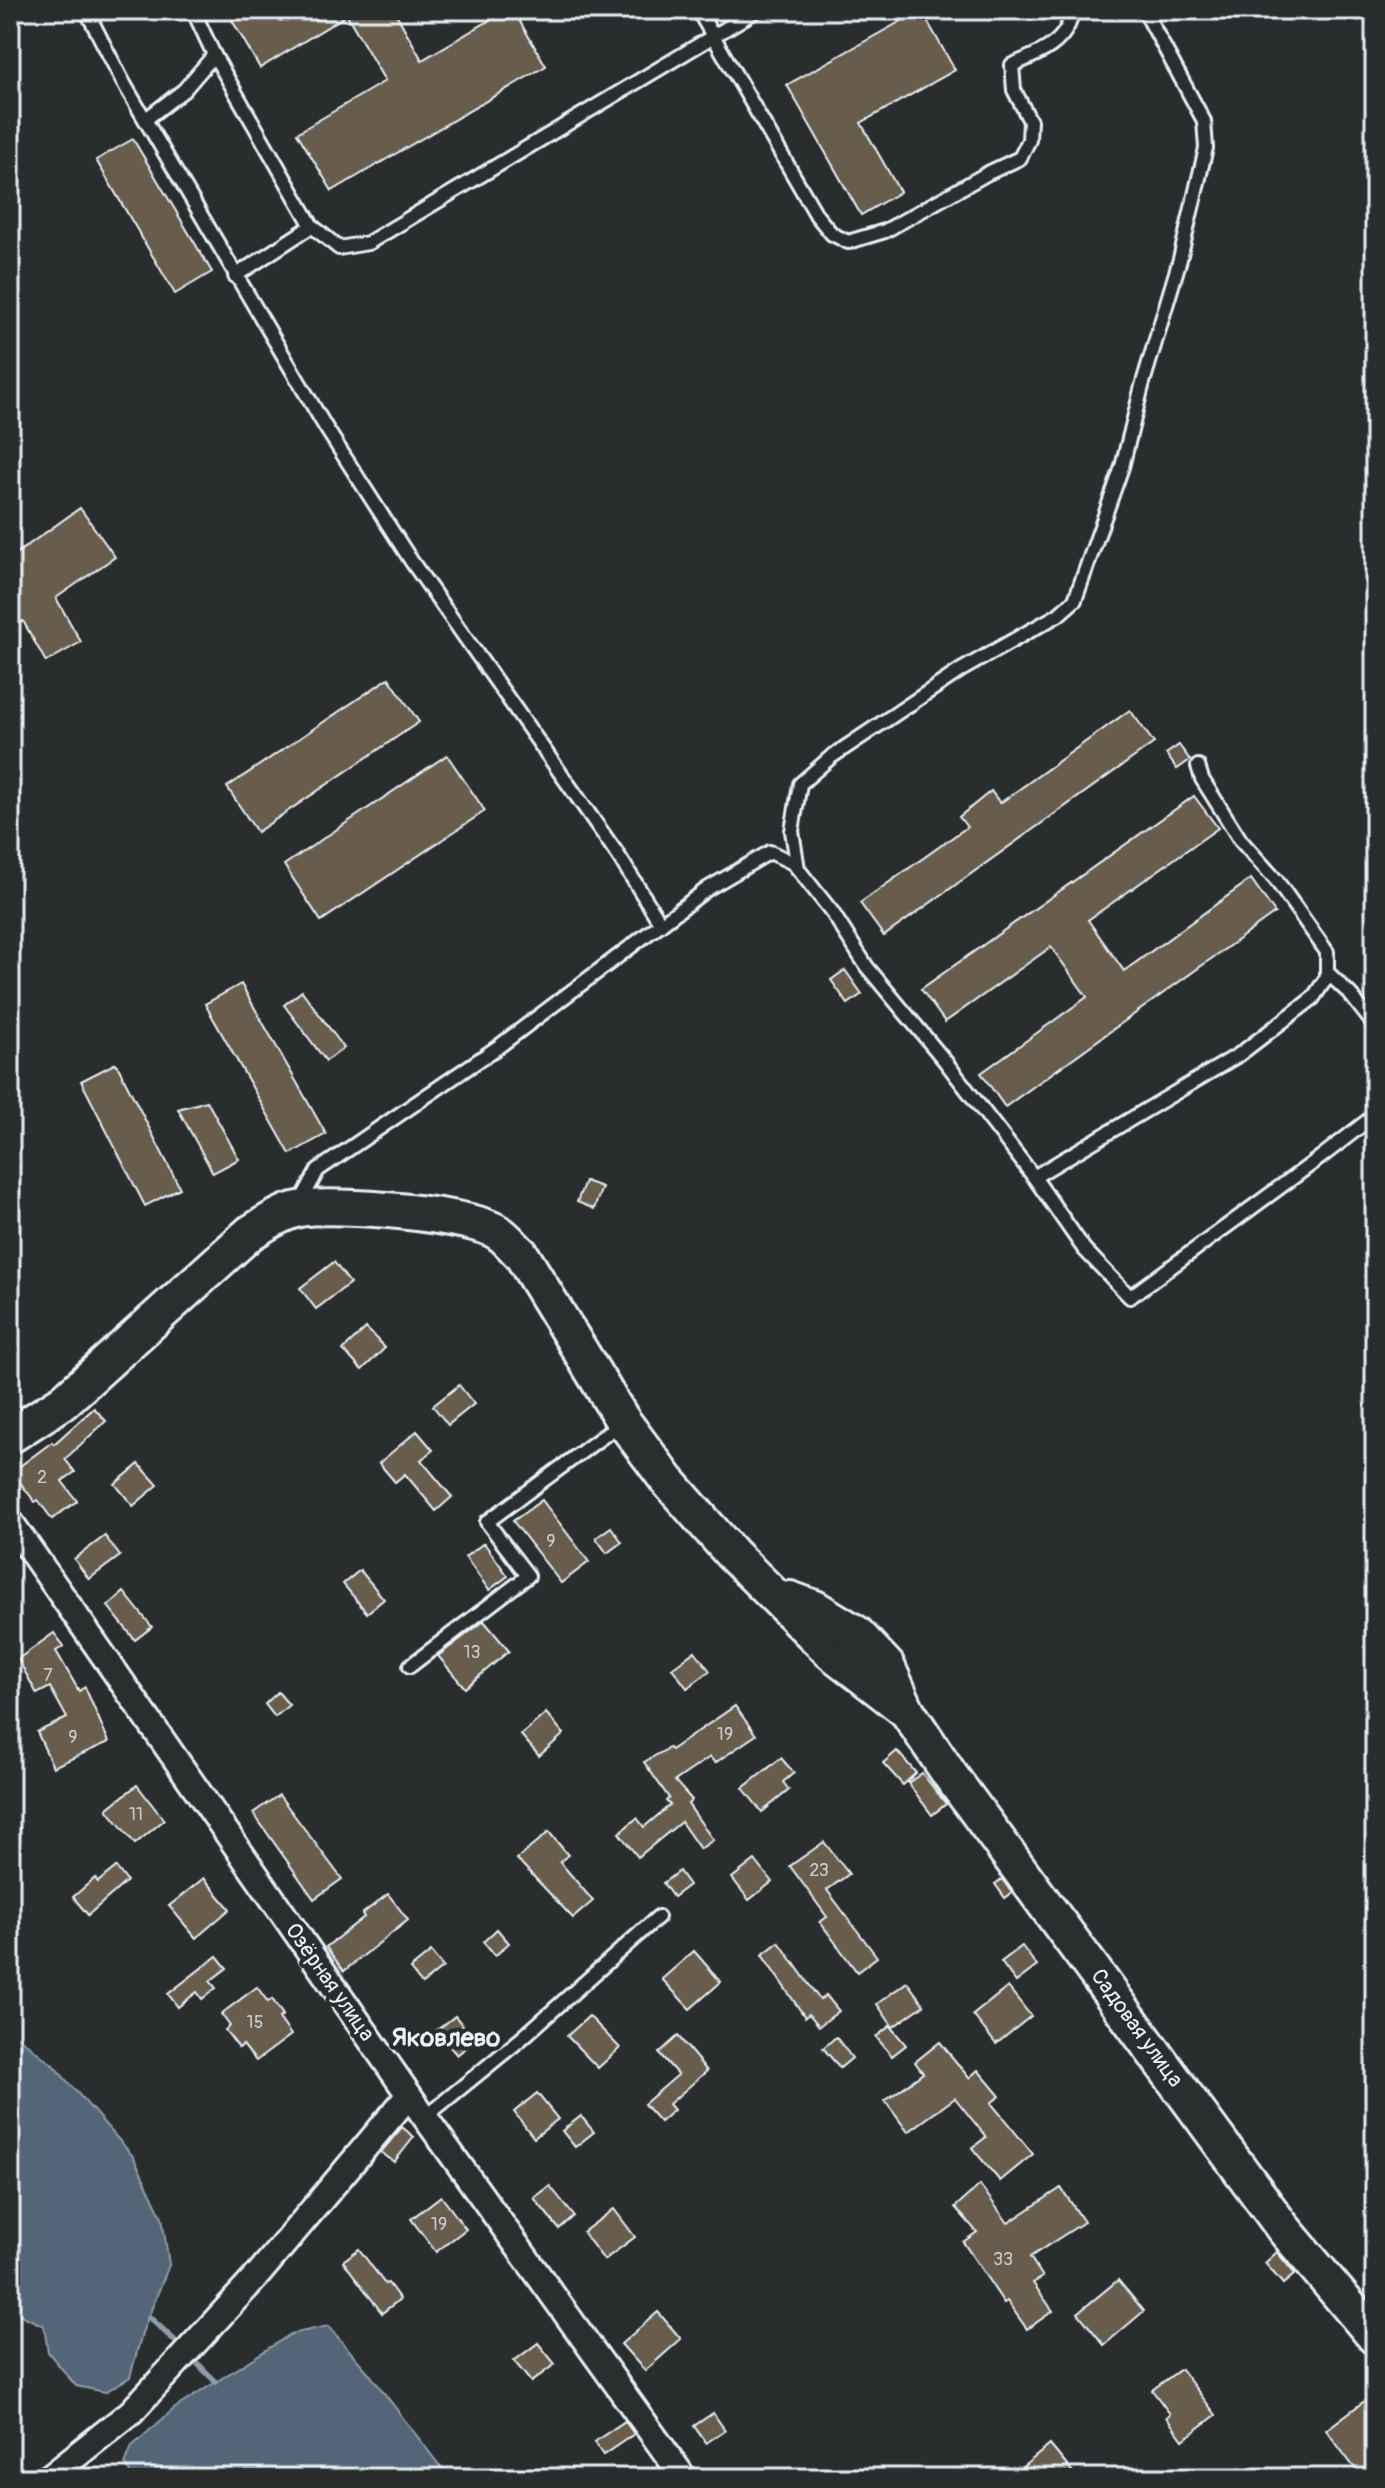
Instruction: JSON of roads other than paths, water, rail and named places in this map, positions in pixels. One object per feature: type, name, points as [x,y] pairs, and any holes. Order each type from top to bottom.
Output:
[{"type":"street","name":"Садовая улица","points":[[296,1210],[325,1207],[472,1222],[498,1232],[521,1254],[623,1421],[677,1490],[732,1554],[831,1652],[907,1711],[950,1775],[1283,2228],[1375,2337]]},
{"type":"street","points":[[10,1436],[63,1402],[250,1233],[296,1210]]},
{"type":"street","name":"Озёрная улица","points":[[10,1521],[409,2095],[684,2478]]},
{"type":"street","points":[[48,2478],[131,2412],[256,2277],[409,2095]]},
{"type":"lane","points":[[86,10],[123,82],[326,428],[412,562],[618,855],[661,924]]},
{"type":"lane","points":[[193,10],[214,55],[312,226],[339,248],[368,243],[757,10]]},
{"type":"lane","points":[[698,10],[817,216],[832,234],[848,242],[885,231],[1020,158],[1029,140],[1030,121],[1014,90],[1012,65],[1041,54],[1064,36],[1072,10]]},
{"type":"lane","points":[[798,869],[792,831],[800,784],[831,757],[961,670],[1058,615],[1075,600],[1122,467],[1183,246],[1206,148],[1204,121],[1144,10]]},
{"type":"lane","points":[[146,119],[184,90],[214,55]]},
{"type":"lane","points":[[235,276],[312,226]]},
{"type":"lane","points":[[1034,1177],[1240,1054],[1313,998],[1327,977],[1327,952],[1276,880],[1241,841],[1202,779],[1198,766]]},
{"type":"lane","points":[[296,1210],[318,1170],[498,1047],[707,889],[770,852],[793,863],[798,869],[832,912],[867,967],[945,1061],[1034,1177],[1084,1249],[1130,1297],[1375,1115]]},
{"type":"lane","points":[[1327,972],[1350,994],[1375,1026]]},
{"type":"lane","points":[[410,1666],[528,1576],[487,1522],[623,1421]]},
{"type":"lane","points":[[425,2117],[521,2039],[658,1917]]},
{"type":"water","points":[[10,2030],[53,2065],[133,2156],[162,2217],[169,2265],[142,2333],[130,2377],[105,2392],[76,2386],[48,2352],[44,2326],[10,2310]]},
{"type":"water","points":[[328,2326],[368,2372],[449,2478],[133,2478],[125,2464],[132,2446],[175,2408],[291,2334]]},
{"type":"waterway","points":[[149,2317],[174,2340]]},
{"type":"waterway","points":[[199,2365],[216,2382]]},
{"type":"district","name":"Яковлево","points":[[446,2038]]}]
